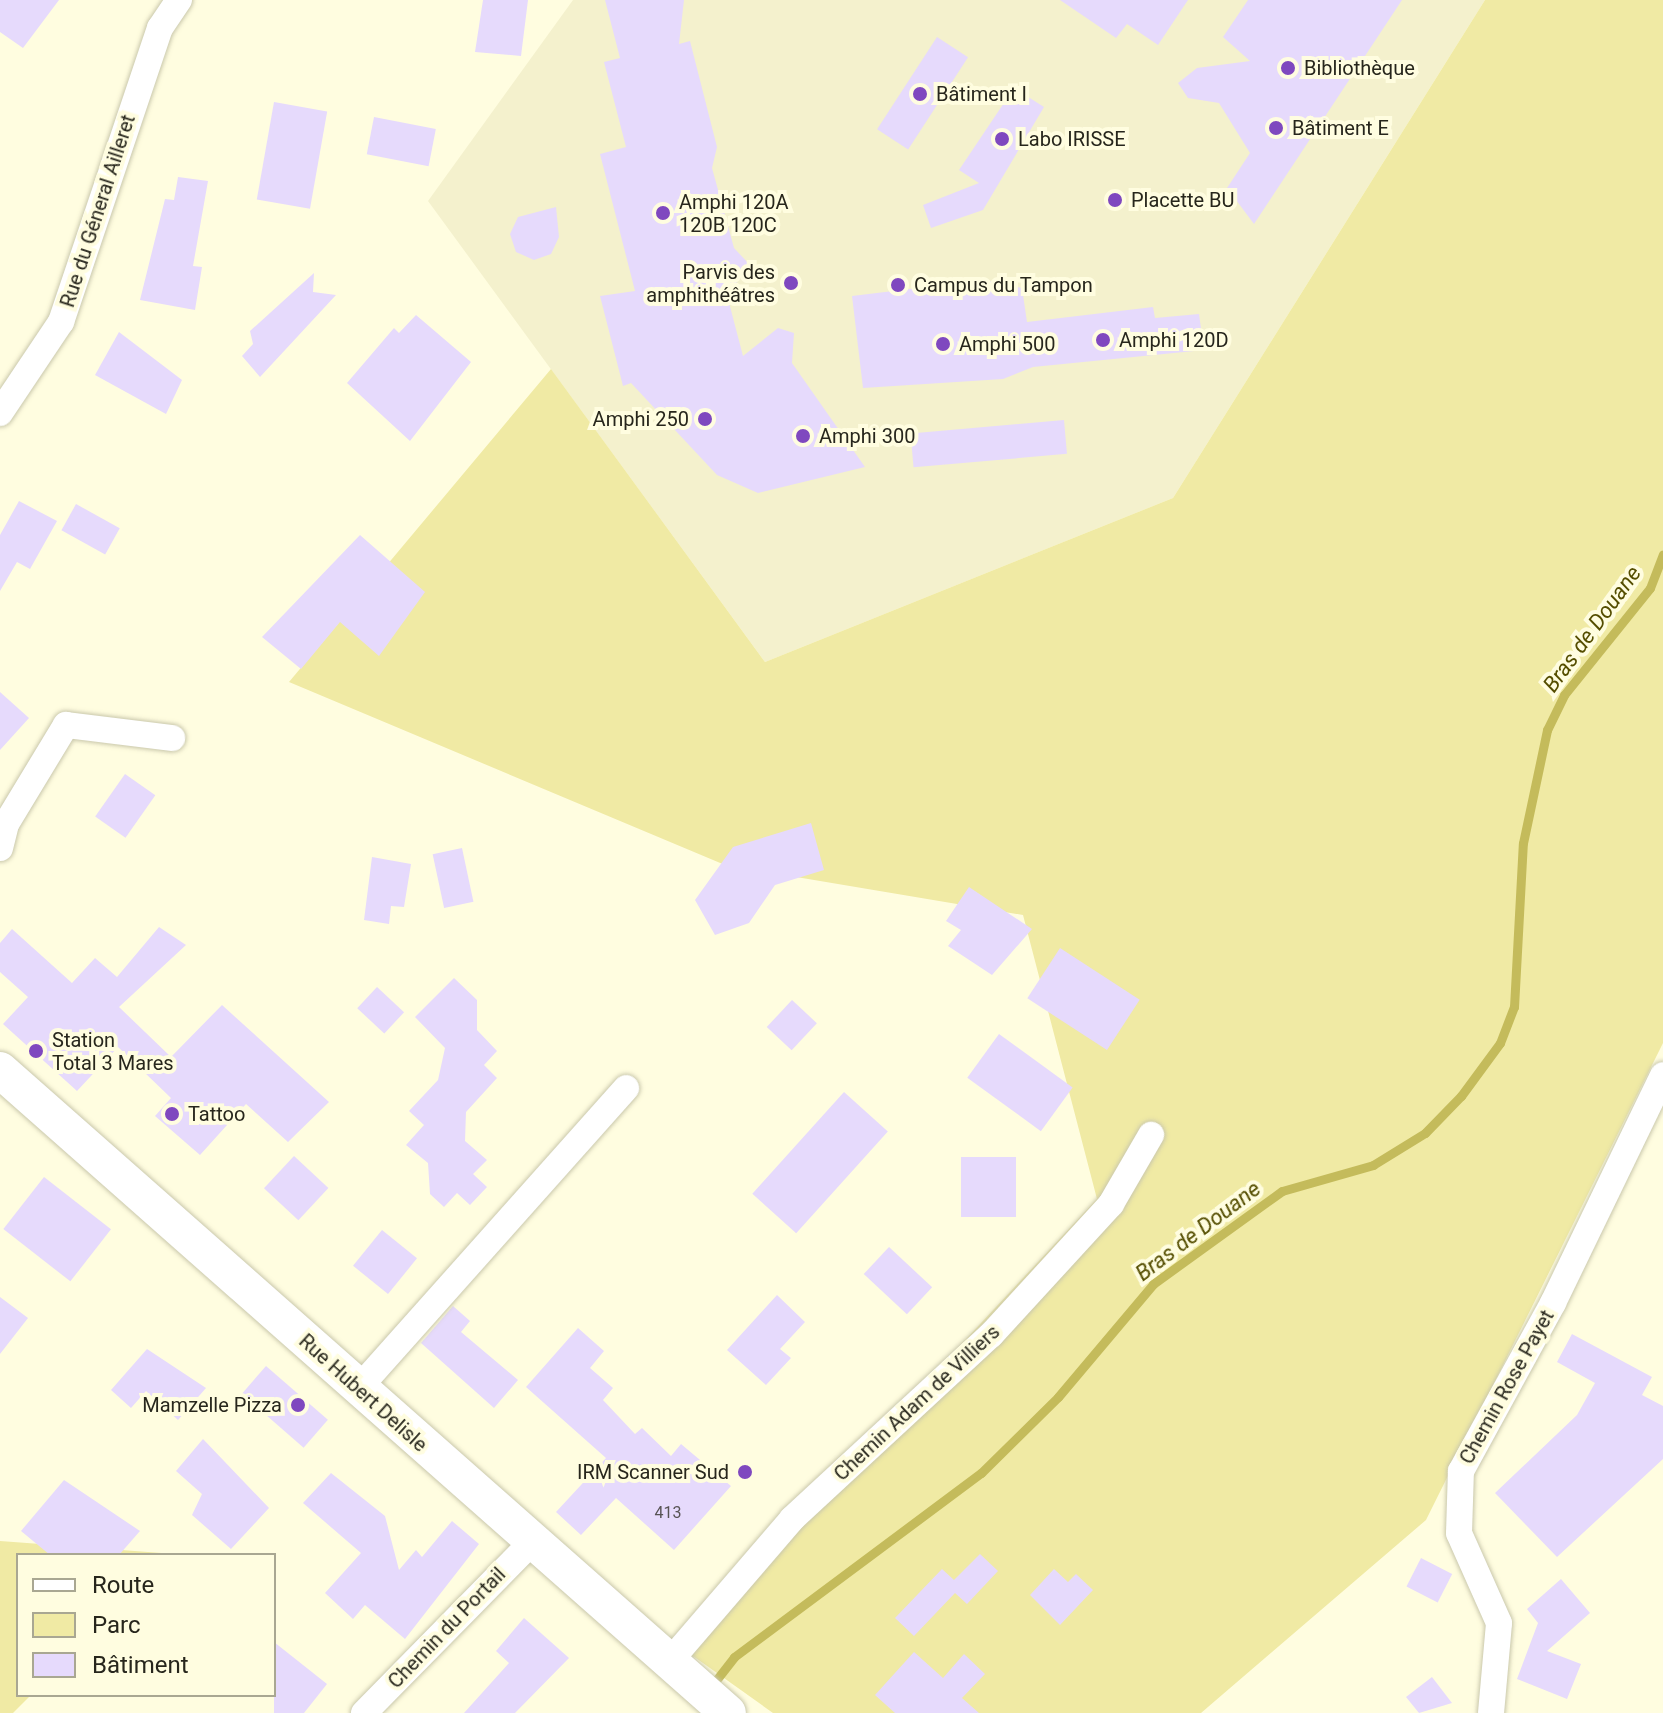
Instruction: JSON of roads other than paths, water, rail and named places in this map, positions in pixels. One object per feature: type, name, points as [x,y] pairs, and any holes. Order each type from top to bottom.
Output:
[{"type":"main road","name":"Rue Hubert Delisle","points":[[0,1070],[530,1544],[728,1713]]},
{"type":"street","name":"Rue du Géneral Ailleret","points":[[0,413],[61,322],[160,28],[179,0]]},
{"type":"street","points":[[0,848],[6,824],[66,725],[172,738]]},
{"type":"street","name":"Chemin Rose Payet","points":[[1491,1713],[1499,1623],[1459,1533],[1461,1471],[1553,1303],[1663,1075]]},
{"type":"street","points":[[358,1389],[626,1088]]},
{"type":"street","name":"Chemin Adam de Villiers","points":[[676,1667],[792,1519],[991,1335],[1101,1215],[1151,1135]]},
{"type":"street","name":"Chemin du Portail","points":[[364,1713],[530,1544]]},
{"type":"waterway","name":"Bras de Douane","points":[[710,1688],[734,1657],[981,1473],[1058,1397],[1153,1284],[1282,1191],[1373,1165],[1425,1133],[1461,1096],[1500,1043],[1514,1007],[1523,843],[1547,730],[1564,695],[1650,588],[1663,554]]},
{"type":"place","name":"Bibliothèque","points":[[1288,68]]},
{"type":"place","name":"Bâtiment I","points":[[920,94]]},
{"type":"place","name":"Bâtiment E","points":[[1276,128]]},
{"type":"place","name":"Labo IRISSE","points":[[1002,139]]},
{"type":"place","name":"Placette BU","points":[[1115,200]]},
{"type":"place","name":"Amphi 120A 120B 120C","points":[[663,213]]},
{"type":"place","name":"Parvis des amphithéâtres","points":[[791,283]]},
{"type":"place","name":"Campus du Tampon","points":[[898,285]]},
{"type":"place","name":"Amphi 120D","points":[[1103,340]]},
{"type":"place","name":"Amphi 500","points":[[943,344]]},
{"type":"place","name":"Amphi 250","points":[[705,419]]},
{"type":"place","name":"Amphi 300","points":[[803,436]]},
{"type":"place","name":"Station Total 3 Mares","points":[[36,1051]]},
{"type":"place","name":"Tattoo","points":[[172,1114]]},
{"type":"place","name":"Mamzelle Pizza","points":[[298,1405]]},
{"type":"place","name":"IRM Scanner Sud","points":[[745,1472]]}]
